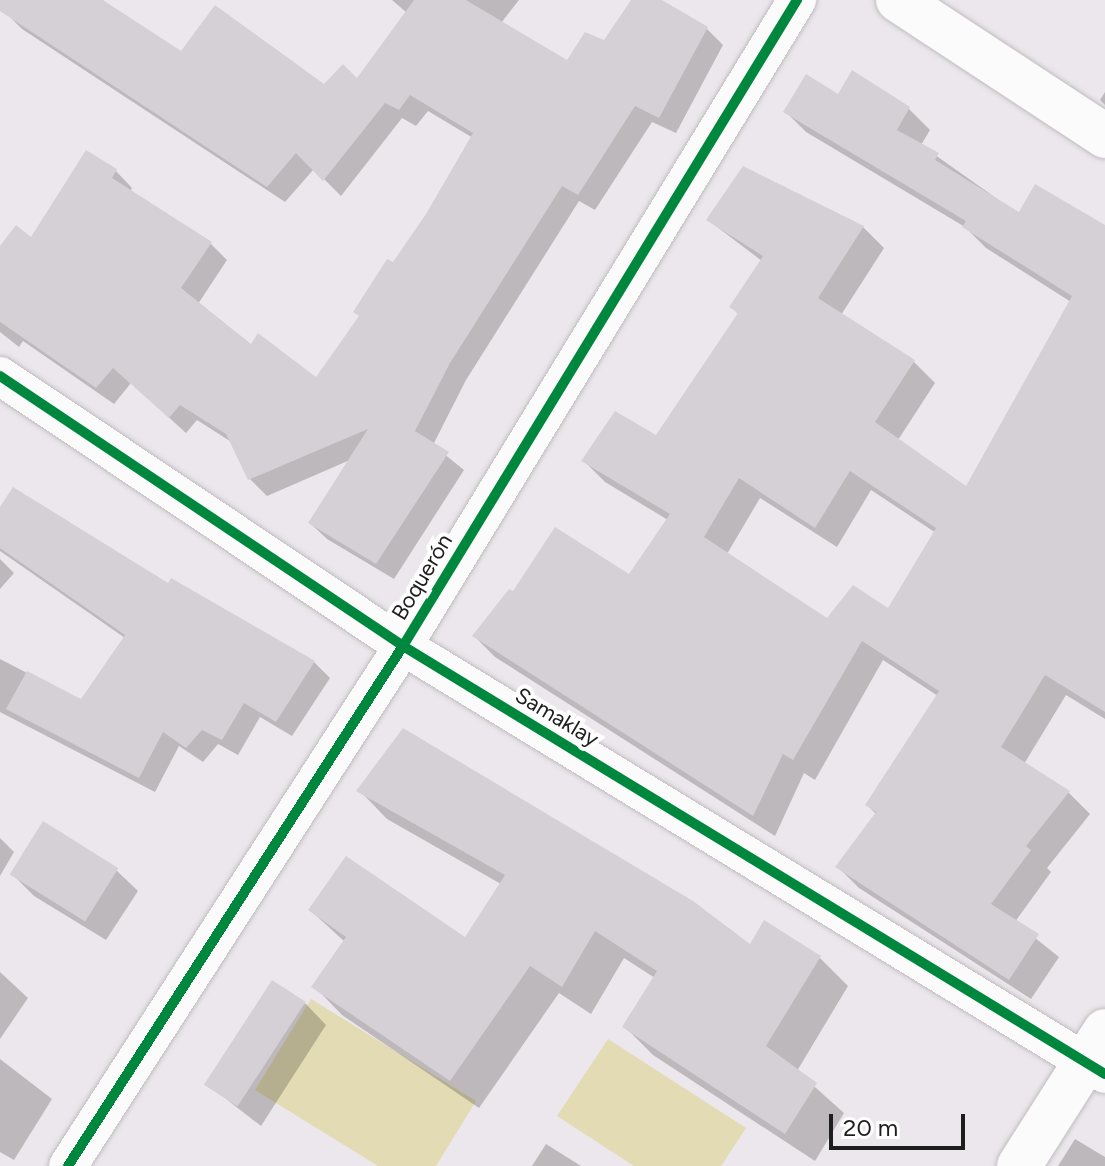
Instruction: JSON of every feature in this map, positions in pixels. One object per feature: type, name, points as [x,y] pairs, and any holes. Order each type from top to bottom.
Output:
[{"type":"street","name":"Boquerón","points":[[68,1166],[403,646],[797,0]]},
{"type":"street","points":[[898,0],[1105,136]]},
{"type":"street","name":"Samaklay","points":[[0,376],[403,646],[1099,1056]]},
{"type":"street","points":[[1019,1166],[1099,1056]]},
{"type":"shaded area","points":[[311,999],[476,1101],[436,1166],[378,1166],[255,1090]]},
{"type":"shaded area","points":[[608,1039],[746,1128],[721,1166],[634,1166],[557,1116]]},
{"type":"building","points":[[0,0],[103,0],[181,51],[215,5],[324,84],[343,64],[357,78],[414,0],[466,0],[567,60],[585,32],[604,40],[631,0],[662,0],[708,27],[659,118],[635,106],[578,195],[562,186],[450,363],[415,431],[449,452],[376,564],[308,523],[368,429],[248,480],[226,434],[180,405],[169,418],[113,368],[96,388],[0,322],[0,246],[16,225],[31,237],[86,150],[117,169],[112,178],[212,242],[181,288],[251,344],[258,333],[316,377],[359,316],[353,312],[387,259],[393,262],[426,214],[473,133],[410,95],[399,110],[385,103],[323,181],[296,153],[267,187],[0,11]]},
{"type":"building","points":[[852,70],[910,107],[897,130],[939,153],[935,160],[1019,212],[1035,184],[1105,225],[1105,712],[1045,675],[1001,747],[1070,791],[1026,846],[1031,850],[991,904],[1039,934],[1009,980],[835,867],[876,812],[865,805],[939,691],[862,641],[793,760],[783,754],[753,816],[472,636],[509,589],[513,591],[555,527],[629,574],[670,514],[581,461],[615,411],[656,435],[738,313],[729,307],[763,256],[706,220],[743,166],[864,226],[818,298],[915,360],[875,422],[966,486],[1072,296],[962,227],[966,221],[783,112],[806,74],[838,94]],"holes":[[[850,471],[936,528],[888,608],[853,585],[827,618],[704,537],[739,478],[815,528]]]},
{"type":"building","points":[[13,487],[168,583],[171,578],[315,661],[276,722],[244,703],[222,740],[202,730],[186,748],[163,732],[139,778],[6,709],[27,671],[81,699],[125,635],[0,548],[0,507]]},
{"type":"building","points":[[403,728],[693,901],[750,944],[764,920],[821,956],[766,1046],[817,1083],[785,1134],[622,1027],[657,971],[595,931],[562,987],[530,966],[450,1081],[311,987],[346,937],[308,910],[346,856],[465,937],[505,875],[356,791]]},
{"type":"building","points":[[43,821],[118,868],[85,922],[10,874]]},
{"type":"building","points":[[272,980],[306,1002],[237,1107],[204,1085]]},
{"type":"cycle path","points":[[68,1166],[403,646],[797,0]]},
{"type":"cycle path","points":[[0,376],[403,646],[1105,1074]]}]
